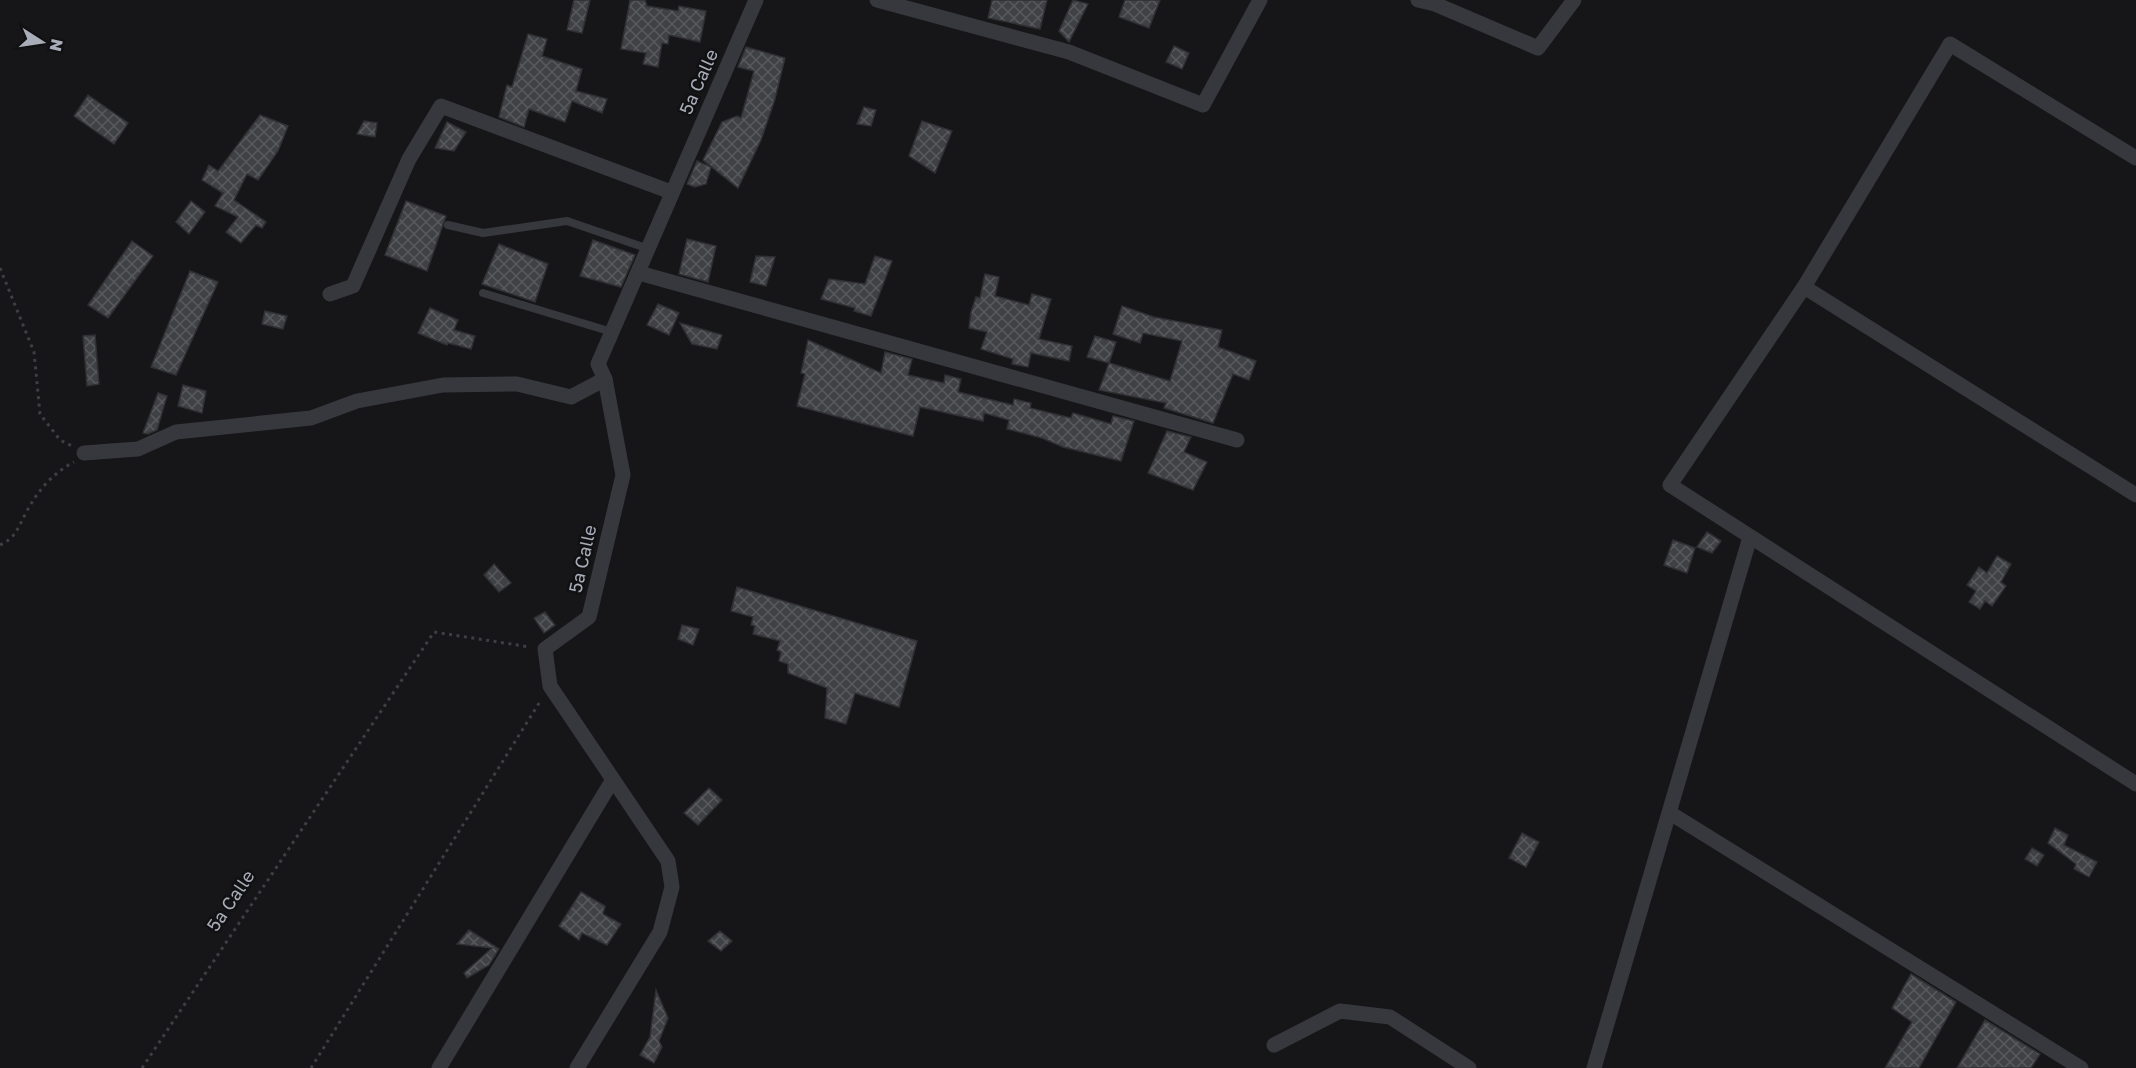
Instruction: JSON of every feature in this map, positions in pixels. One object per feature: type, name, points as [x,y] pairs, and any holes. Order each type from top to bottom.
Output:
[{"type":"street","name":"5a Calle","points":[[545,649],[589,617],[623,475],[605,379],[598,364],[756,0]]},
{"type":"street","points":[[877,0],[1069,52],[1203,105],[1260,0]]},
{"type":"street","points":[[1418,0],[1435,4],[1538,48],[1574,0]]},
{"type":"street","points":[[2136,158],[1950,45],[1804,287],[1670,485],[2136,784]]},
{"type":"street","points":[[330,294],[353,286],[409,159],[441,106],[671,192]]},
{"type":"street","points":[[639,273],[1237,440]]},
{"type":"street","points":[[1804,287],[2136,495]]},
{"type":"street","points":[[84,453],[138,449],[176,432],[311,418],[357,401],[443,385],[517,384],[571,397],[605,379]]},
{"type":"street","points":[[1594,1068],[1750,537]]},
{"type":"street","points":[[545,649],[550,686],[668,861],[672,887],[660,932],[577,1068]]},
{"type":"street","points":[[439,1068],[612,781]]},
{"type":"street","points":[[1670,813],[2081,1068]]},
{"type":"street","points":[[1274,1045],[1340,1011],[1390,1017],[1469,1068]]},
{"type":"lane","points":[[448,225],[483,233],[567,221],[649,249]]},
{"type":"lane","points":[[483,293],[612,332]]},
{"type":"path","points":[[0,268],[34,352],[40,414],[60,440],[84,453],[77,461],[59,469],[40,489],[25,513],[21,529],[0,545]]},
{"type":"path","name":"5a Calle","points":[[142,1068],[434,632],[545,649]]},
{"type":"path","points":[[311,1068],[550,686]]},
{"type":"building","points":[[574,0],[590,0],[582,33],[567,30]]},
{"type":"building","points":[[630,0],[645,0],[647,6],[678,11],[679,6],[706,11],[700,42],[669,35],[668,44],[662,43],[658,67],[643,64],[646,53],[621,49]]},
{"type":"building","points":[[992,0],[1047,0],[1040,29],[988,18]]},
{"type":"building","points":[[1073,0],[1088,4],[1069,42],[1059,31]]},
{"type":"building","points":[[1125,0],[1160,0],[1149,28],[1119,17]]},
{"type":"building","points":[[528,34],[547,39],[542,56],[582,69],[576,91],[607,99],[602,113],[572,101],[565,122],[529,109],[524,127],[499,117],[507,85],[512,87]]},
{"type":"building","points":[[1174,46],[1189,53],[1182,69],[1166,62]]},
{"type":"building","points":[[746,47],[785,58],[775,99],[761,140],[738,188],[703,160],[722,122],[737,116],[741,118],[754,71],[738,67]]},
{"type":"building","points":[[88,95],[128,123],[114,144],[74,116]]},
{"type":"building","points":[[864,107],[876,110],[871,126],[857,124]]},
{"type":"building","points":[[260,115],[288,126],[278,151],[258,180],[247,174],[234,200],[266,222],[262,228],[256,225],[241,243],[226,232],[238,217],[215,206],[223,193],[202,180],[209,165],[218,171]]},
{"type":"building","points":[[364,121],[377,123],[375,137],[357,134]]},
{"type":"building","points":[[922,121],[952,131],[935,173],[909,156]]},
{"type":"building","points":[[447,122],[466,132],[454,151],[435,148]]},
{"type":"building","points":[[697,161],[711,167],[706,184],[695,187],[687,184]]},
{"type":"building","points":[[191,201],[205,212],[189,234],[176,222]]},
{"type":"building","points":[[406,201],[446,216],[427,271],[385,255]]},
{"type":"building","points":[[687,239],[716,246],[708,282],[679,274]]},
{"type":"building","points":[[593,240],[635,255],[621,287],[580,276]]},
{"type":"building","points":[[132,241],[153,256],[108,318],[88,305]]},
{"type":"building","points":[[499,244],[548,264],[535,302],[482,284]]},
{"type":"building","points":[[756,256],[775,257],[766,286],[750,282]]},
{"type":"building","points":[[875,256],[892,261],[871,316],[854,311],[855,308],[821,299],[829,279],[865,284]]},
{"type":"building","points":[[190,271],[218,282],[176,375],[151,367]]},
{"type":"building","points":[[985,274],[999,277],[995,296],[1029,305],[1032,294],[1051,299],[1039,339],[1072,346],[1069,361],[1031,353],[1028,367],[1012,364],[1013,359],[981,349],[987,332],[969,328],[971,312],[976,297],[980,298]]},
{"type":"building","points":[[658,304],[679,313],[669,335],[647,325]]},
{"type":"building","points":[[1122,306],[1154,317],[1222,330],[1218,347],[1256,361],[1249,380],[1233,374],[1213,423],[1164,408],[1166,403],[1099,390],[1109,363],[1170,381],[1182,341],[1143,333],[1140,343],[1113,334]]},
{"type":"building","points":[[430,308],[458,320],[454,330],[475,336],[471,349],[448,343],[447,345],[418,333]]},
{"type":"building","points":[[265,311],[287,316],[283,329],[262,324]]},
{"type":"building","points":[[680,323],[722,335],[717,349],[692,344]]},
{"type":"building","points":[[95,335],[99,384],[87,386],[83,336]]},
{"type":"building","points":[[1095,336],[1116,342],[1109,363],[1087,357]]},
{"type":"building","points":[[808,340],[881,373],[885,352],[912,359],[908,375],[944,383],[945,375],[961,379],[958,392],[1013,405],[1014,399],[1031,403],[1030,408],[1071,418],[1073,413],[1111,424],[1113,416],[1134,421],[1121,461],[1063,447],[1042,438],[1007,429],[1009,420],[984,413],[983,421],[920,407],[913,436],[797,406],[805,374],[801,373]]},
{"type":"building","points":[[183,385],[206,391],[202,413],[178,406]]},
{"type":"building","points":[[158,393],[167,396],[157,430],[148,434],[143,433]]},
{"type":"building","points":[[1167,431],[1191,437],[1184,452],[1207,462],[1193,490],[1148,473]]},
{"type":"building","points":[[1707,532],[1721,541],[1712,553],[1697,547]]},
{"type":"building","points":[[1673,540],[1695,548],[1687,573],[1664,565]]},
{"type":"building","points":[[1997,556],[2011,564],[2001,582],[2006,586],[1992,606],[1985,601],[1980,609],[1969,602],[1976,591],[1967,585],[1979,567],[1987,573]]},
{"type":"building","points":[[494,564],[511,583],[499,592],[484,575]]},
{"type":"building","points":[[737,587],[917,641],[899,707],[855,693],[846,724],[825,718],[827,688],[788,673],[788,664],[779,661],[781,652],[777,650],[780,641],[753,634],[755,626],[751,625],[753,617],[731,611]]},
{"type":"building","points":[[545,612],[555,625],[544,633],[534,618]]},
{"type":"building","points":[[682,625],[699,629],[693,645],[678,639]]},
{"type":"building","points":[[709,788],[722,800],[698,825],[684,813]]},
{"type":"building","points":[[2055,828],[2068,835],[2064,845],[2097,862],[2089,877],[2074,869],[2076,864],[2048,843]]},
{"type":"building","points":[[1522,833],[1539,842],[1526,867],[1509,858]]},
{"type":"building","points":[[2032,848],[2044,855],[2037,866],[2025,859]]},
{"type":"building","points":[[581,892],[605,906],[603,914],[621,924],[607,945],[582,933],[579,940],[559,926]]},
{"type":"building","points":[[469,930],[499,949],[489,965],[467,978],[464,973],[492,948],[457,944]]},
{"type":"building","points":[[720,931],[732,941],[721,951],[708,941]]},
{"type":"building","points":[[1911,974],[1956,1002],[1919,1068],[1885,1068],[1912,1022],[1892,1008]]},
{"type":"building","points":[[656,990],[668,1018],[659,1041],[662,1047],[654,1063],[640,1055],[650,1037]]},
{"type":"building","points":[[1985,1020],[2040,1054],[2031,1068],[1957,1068]]}]
